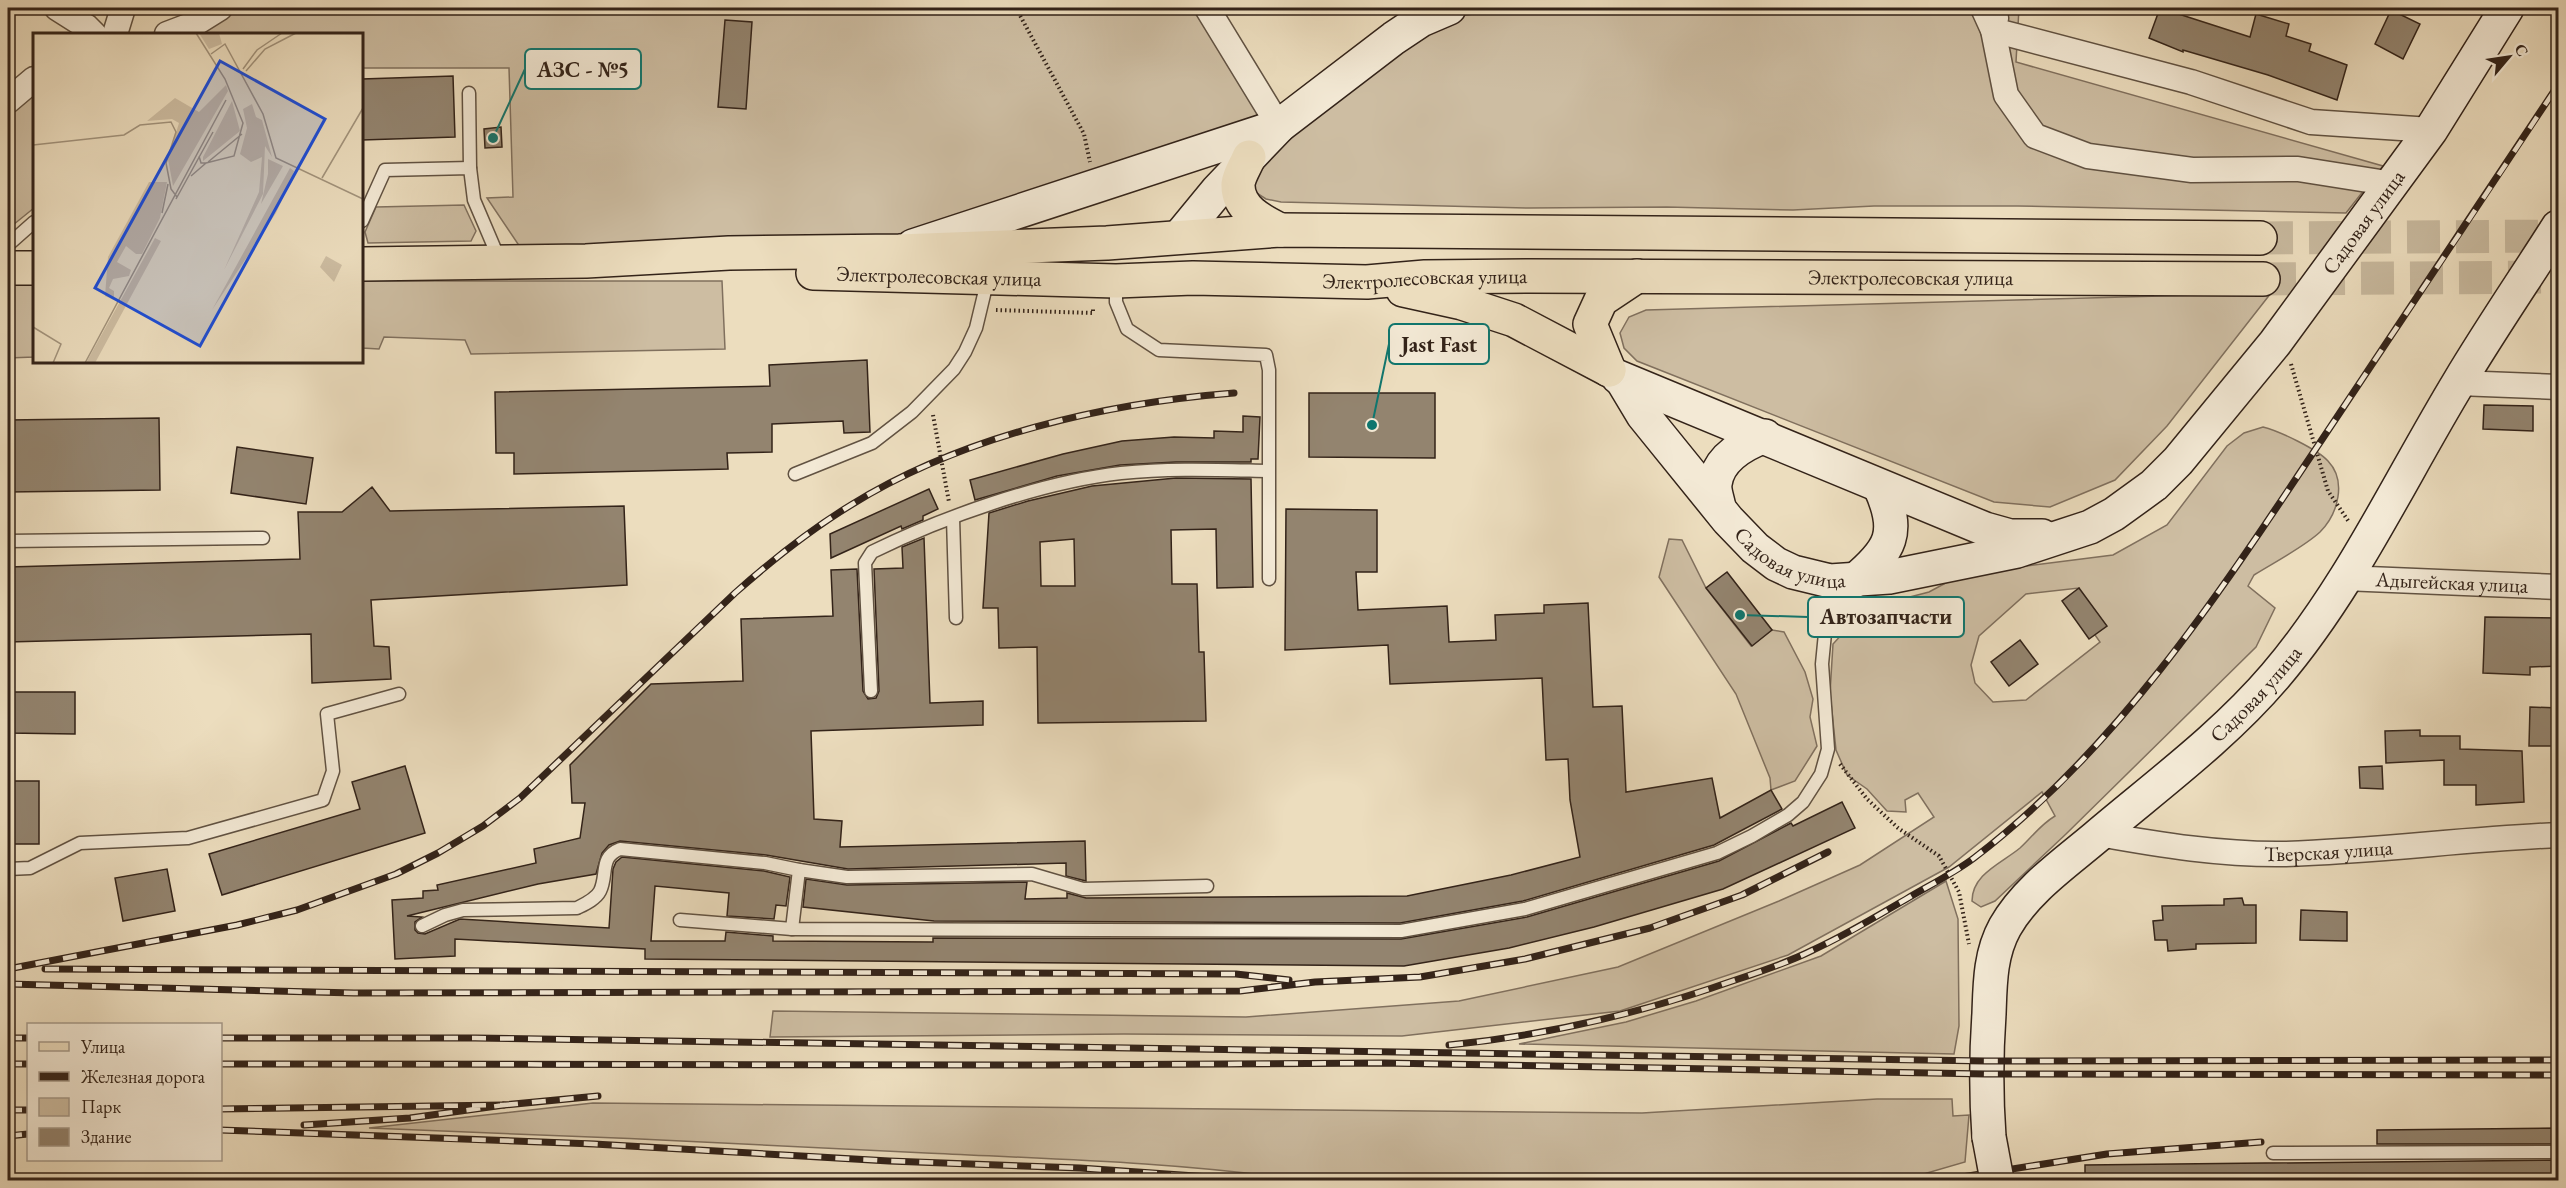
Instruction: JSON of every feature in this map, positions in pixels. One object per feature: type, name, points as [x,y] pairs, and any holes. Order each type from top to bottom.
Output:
[{"type":"main road","points":[[1249,157],[1238,183],[1242,200],[1254,217],[1280,230]]},
{"type":"main road","name":"Электролесовская улица","points":[[363,264],[586,261],[729,253],[899,251],[1099,243],[1280,230],[2260,238]]},
{"type":"main road","points":[[1177,279],[1180,236]]},
{"type":"main road","name":"Электролесовская улица","points":[[586,261],[730,271],[1116,281],[1177,279],[1366,282],[1425,276],[2263,279]]},
{"type":"main road","points":[[8,268],[33,268]]},
{"type":"main road","points":[[1616,375],[1590,324],[1601,300],[1637,276]]},
{"type":"main road","points":[[1366,282],[1462,303],[1514,320],[1616,375]]},
{"type":"street","points":[[57,8],[93,33]]},
{"type":"street","points":[[115,33],[123,8]]},
{"type":"street","points":[[170,33],[196,23],[220,8]]},
{"type":"street","points":[[1206,8],[1279,126]]},
{"type":"street","points":[[1180,236],[1217,191],[1279,126],[1394,38],[1420,20],[1449,8]]},
{"type":"street","points":[[1983,8],[1996,19],[2312,122],[2430,129]]},
{"type":"street","name":"Садовая улица","points":[[1616,375],[1643,415],[1719,508],[1755,548],[1776,564],[1793,572],[1842,581],[1943,567],[2017,551],[2090,527],[2136,500],[2178,461],[2279,338],[2393,184],[2507,8]]},
{"type":"street","points":[[1996,19],[2006,95],[2035,136],[2088,156],[2180,168],[2298,169],[2393,184]]},
{"type":"street","points":[[8,101],[33,80]]},
{"type":"street","points":[[899,251],[1279,126]]},
{"type":"street","name":"Садовая улица","points":[[1997,1180],[1989,1137],[1986,1061],[1994,952],[2005,927],[2021,904],[2040,884],[2222,729],[2274,677],[2314,625],[2344,578],[2402,484],[2458,383],[2559,227]]},
{"type":"street","name":"Садовая улица","points":[[1616,375],[1985,529],[2010,536],[2067,536]]},
{"type":"street","points":[[2458,383],[2559,387]]},
{"type":"street","points":[[1719,508],[1715,484],[1721,468],[1731,454],[1745,444],[1765,436]]},
{"type":"street","points":[[1842,581],[1875,563],[1886,548],[1892,531],[1890,510],[1880,487]]},
{"type":"street","name":"Адыгейская улица","points":[[2344,578],[2559,588]]},
{"type":"street","name":"Тверская улица","points":[[2099,834],[2171,848],[2282,854],[2391,849],[2559,835]]},
{"type":"lane","points":[[469,93],[470,168],[474,200],[501,262]]},
{"type":"lane","points":[[363,219],[385,170],[470,168]]},
{"type":"lane","points":[[8,245],[33,223]]},
{"type":"lane","points":[[795,474],[872,443],[891,430],[927,397],[965,352],[976,328],[988,277]]},
{"type":"lane","points":[[1116,281],[1116,302],[1127,329],[1159,350],[1266,355],[1269,370],[1269,579]]},
{"type":"lane","points":[[871,690],[866,563],[872,552],[898,538],[1036,490],[1119,473],[1174,469],[1268,471]]},
{"type":"lane","points":[[953,518],[956,618]]},
{"type":"lane","points":[[8,540],[263,538]]},
{"type":"lane","points":[[680,920],[792,928],[1401,931],[1525,909],[1717,853],[1779,821],[1803,802],[1821,774],[1828,749],[1822,664],[1842,581]]},
{"type":"lane","points":[[8,869],[30,868],[80,843],[188,838],[322,800],[333,771],[327,714],[399,694]]},
{"type":"lane","points":[[422,926],[445,915],[463,910],[577,908],[589,902],[600,891],[606,859],[612,852],[620,849],[765,863],[847,876],[1032,874],[1083,889],[1207,886]]},
{"type":"lane","points":[[792,928],[799,870]]},
{"type":"lane","points":[[2273,1153],[2559,1152]]},
{"type":"path","points":[[2298,354],[2291,364],[2328,492],[2364,545]]},
{"type":"path","points":[[927,397],[953,518]]},
{"type":"path","points":[[1828,749],[1867,799],[1898,828],[1939,856],[1959,892],[1969,942],[1968,952]]},
{"type":"green space","points":[[235,8],[1202,8],[1264,123],[913,236],[522,250],[487,198],[513,197],[509,68],[363,68],[363,33],[198,33]]},
{"type":"green space","points":[[1517,8],[2019,8],[2016,62],[2383,166],[2346,213],[2018,206],[1874,206],[1793,210],[1667,207],[1528,208],[1281,202],[1266,199],[1255,192],[1252,180],[1272,154],[1403,41],[1459,16]]},
{"type":"green space","points":[[33,91],[33,209],[8,229],[8,111]]},
{"type":"green space","points":[[464,205],[476,231],[471,241],[368,243],[365,232],[376,207]]},
{"type":"green space","points":[[8,281],[33,281],[33,357],[8,358]]},
{"type":"green space","points":[[363,281],[722,281],[725,349],[471,354],[465,340],[384,337],[379,349],[363,348]]},
{"type":"green space","points":[[2271,293],[2167,426],[2115,480],[2050,507],[1994,502],[1637,361],[1624,348],[1620,333],[1629,317],[1646,310]]},
{"type":"green space","points":[[2263,427],[2270,429],[2288,436],[2323,456],[2334,469],[2339,488],[2332,516],[2313,538],[2254,575],[2248,586],[2275,608],[2256,647],[2066,834],[1995,901],[1981,907],[1972,901],[1973,892],[1982,876],[2020,848],[2040,827],[2055,816],[2042,792],[1949,867],[1788,955],[1620,1011],[1402,1036],[1124,1034],[770,1037],[773,1011],[1246,1017],[1459,1001],[1618,967],[1860,865],[1934,817],[1918,793],[1905,800],[1906,812],[1887,811],[1867,789],[1847,775],[1836,750],[1830,693],[1833,644],[1856,619],[1883,604],[1929,592],[1955,578],[2011,568],[2113,555],[2167,525],[2227,446],[2244,433]],"holes":[[[2079,588],[2095,635],[2100,642],[2026,700],[1993,702],[1975,683],[1971,665],[1979,636],[2026,594]]]},
{"type":"green space","points":[[1669,539],[1682,540],[1706,588],[1751,646],[1772,630],[1784,632],[1805,672],[1813,699],[1810,717],[1817,746],[1795,781],[1771,790],[1770,778],[1736,694],[1659,577]]},
{"type":"green space","points":[[1946,881],[1958,919],[1959,1026],[1954,1054],[1519,1044],[1626,1022],[1696,1001],[1821,956]]},
{"type":"green space","points":[[1877,1099],[1952,1099],[1953,1116],[1969,1115],[1965,1162],[1903,1180],[1300,1180],[1207,1169],[1114,1162],[369,1128],[593,1103],[1642,1113]]},
{"type":"building","points":[[2160,8],[2250,37],[2256,14],[2289,24],[2286,36],[2311,44],[2309,51],[2347,65],[2337,100],[2268,75],[2183,50],[2183,52],[2149,38]]},
{"type":"building","points":[[2391,10],[2420,24],[2403,59],[2375,44]]},
{"type":"building","points":[[725,20],[752,22],[746,109],[718,107]]},
{"type":"building","points":[[453,76],[455,137],[363,140],[363,79]]},
{"type":"building","points":[[501,127],[502,147],[485,148],[484,129]]},
{"type":"building","points":[[867,360],[870,432],[844,433],[843,421],[772,424],[772,452],[727,453],[728,469],[514,474],[514,453],[496,453],[495,392],[770,386],[769,365]]},
{"type":"building","points":[[1309,393],[1435,393],[1435,458],[1309,457]]},
{"type":"building","points":[[2484,405],[2533,406],[2533,431],[2483,429]]},
{"type":"building","points":[[1243,416],[1260,417],[1258,459],[1251,459],[1251,462],[1120,465],[1057,476],[975,500],[970,480],[1063,454],[1122,441],[1174,437],[1214,438],[1214,431],[1243,432]]},
{"type":"building","points":[[159,418],[160,490],[8,492],[8,420]]},
{"type":"building","points":[[237,447],[313,458],[306,504],[231,493]]},
{"type":"building","points":[[1176,478],[1251,479],[1253,587],[1217,588],[1216,529],[1171,530],[1172,584],[1197,584],[1199,652],[1204,652],[1206,721],[1038,723],[1037,647],[999,648],[998,608],[983,608],[989,513],[1092,486]],"holes":[[[1074,539],[1075,586],[1041,586],[1040,542]]]},
{"type":"building","points":[[372,487],[390,511],[624,506],[627,585],[371,600],[374,646],[389,647],[391,679],[312,683],[311,634],[8,642],[8,567],[300,559],[298,512],[342,512]]},
{"type":"building","points":[[929,489],[938,509],[923,516],[923,520],[902,529],[901,526],[831,558],[830,534]]},
{"type":"building","points":[[1286,509],[1377,510],[1377,572],[1356,572],[1358,610],[1447,606],[1449,642],[1496,640],[1495,615],[1544,613],[1544,605],[1588,603],[1593,707],[1622,706],[1626,792],[1712,778],[1720,818],[1771,790],[1782,809],[1714,845],[1523,901],[1400,923],[934,921],[803,907],[806,879],[847,885],[1027,882],[1025,899],[1067,898],[1067,893],[1086,898],[1407,896],[1511,875],[1580,857],[1570,800],[1568,759],[1546,760],[1542,678],[1390,684],[1388,645],[1285,650]]},
{"type":"building","points":[[924,538],[930,703],[983,701],[983,725],[811,731],[814,819],[842,821],[840,847],[1085,841],[1086,881],[1066,876],[1066,863],[848,869],[766,855],[620,841],[609,845],[602,853],[596,874],[538,884],[407,916],[422,917],[415,922],[415,930],[425,934],[460,919],[609,928],[613,869],[622,857],[764,871],[790,877],[786,906],[776,905],[774,919],[727,916],[729,893],[655,886],[651,941],[725,941],[726,932],[773,936],[773,941],[933,942],[933,938],[1401,939],[1527,917],[1719,861],[1791,823],[1793,826],[1842,802],[1855,828],[1723,889],[1594,927],[1509,948],[1404,966],[645,959],[645,949],[455,939],[455,956],[395,959],[392,900],[423,898],[423,891],[438,890],[437,885],[536,863],[534,849],[580,838],[585,803],[572,803],[570,765],[651,684],[743,681],[741,619],[833,616],[831,570],[857,569],[863,691],[868,699],[876,698],[879,691],[874,569],[903,568],[902,547]]},
{"type":"building","points":[[1727,572],[1772,630],[1752,646],[1706,588]]},
{"type":"building","points":[[2079,588],[2107,626],[2089,639],[2062,601]]},
{"type":"building","points":[[2485,617],[2559,618],[2559,666],[2530,667],[2530,675],[2483,673]]},
{"type":"building","points":[[2020,640],[2038,664],[2009,686],[1991,662]]},
{"type":"building","points":[[8,692],[75,692],[75,734],[8,733]]},
{"type":"building","points":[[2530,707],[2559,708],[2559,746],[2529,746]]},
{"type":"building","points":[[2420,730],[2420,736],[2460,736],[2460,749],[2522,751],[2524,802],[2476,805],[2476,785],[2444,785],[2444,760],[2386,763],[2385,731]]},
{"type":"building","points":[[405,766],[425,833],[222,895],[209,854],[360,809],[352,782]]},
{"type":"building","points":[[2382,766],[2383,789],[2360,788],[2359,767]]},
{"type":"building","points":[[8,781],[39,781],[39,844],[8,844]]},
{"type":"building","points":[[167,869],[175,911],[123,921],[115,878]]},
{"type":"building","points":[[2242,898],[2244,905],[2256,905],[2256,943],[2196,944],[2196,949],[2168,951],[2167,940],[2155,940],[2153,921],[2163,920],[2162,906],[2224,905],[2224,899]]},
{"type":"building","points":[[2301,910],[2347,912],[2347,941],[2300,940]]},
{"type":"building","points":[[2559,1128],[2559,1144],[2377,1144],[2377,1130]]},
{"type":"building","points":[[2559,1160],[2559,1180],[2085,1180],[2085,1165]]},
{"type":"tunnel","points":[[2260,238],[2558,236]]},
{"type":"tunnel","points":[[2263,279],[2558,277]]},
{"type":"railway","points":[[1449,1045],[1549,1031],[1615,1016],[1679,998],[1788,961],[1849,932],[1950,874],[1974,858],[2027,814],[2124,714],[2210,604],[2289,490],[2558,85]]},
{"type":"railway","points":[[8,969],[237,925],[297,910],[396,874],[438,853],[483,826],[520,798],[735,593],[791,546],[851,505],[894,481],[940,460],[1036,427],[1135,405],[1234,393]]},
{"type":"railway","points":[[8,984],[354,993],[1240,991],[1315,982],[1420,977],[1525,959],[1650,928],[1742,895],[1828,852]]},
{"type":"railway","points":[[45,969],[1236,974],[1289,980]]},
{"type":"railway","points":[[8,1038],[27,1038]]},
{"type":"railway","points":[[222,1038],[475,1038],[1986,1061],[2558,1060]]},
{"type":"railway","points":[[222,1064],[1384,1063],[1986,1074],[2558,1075]]},
{"type":"railway","points":[[8,1064],[27,1064]]},
{"type":"railway","points":[[504,1105],[598,1096]]},
{"type":"railway","points":[[222,1109],[504,1105],[410,1118],[304,1125]]},
{"type":"railway","points":[[8,1110],[27,1110]]},
{"type":"railway","points":[[222,1130],[594,1144],[889,1161],[1080,1168],[1253,1180]]},
{"type":"railway","points":[[8,1136],[27,1134]]},
{"type":"railway","points":[[1943,1180],[2107,1154],[2261,1142]]},
{"type":"place","name":"АЗС - №5","points":[[493,138]]},
{"type":"place","name":"Jast Fast","points":[[1372,425]]},
{"type":"place","name":"Автозапчасти","points":[[1740,615]]}]
